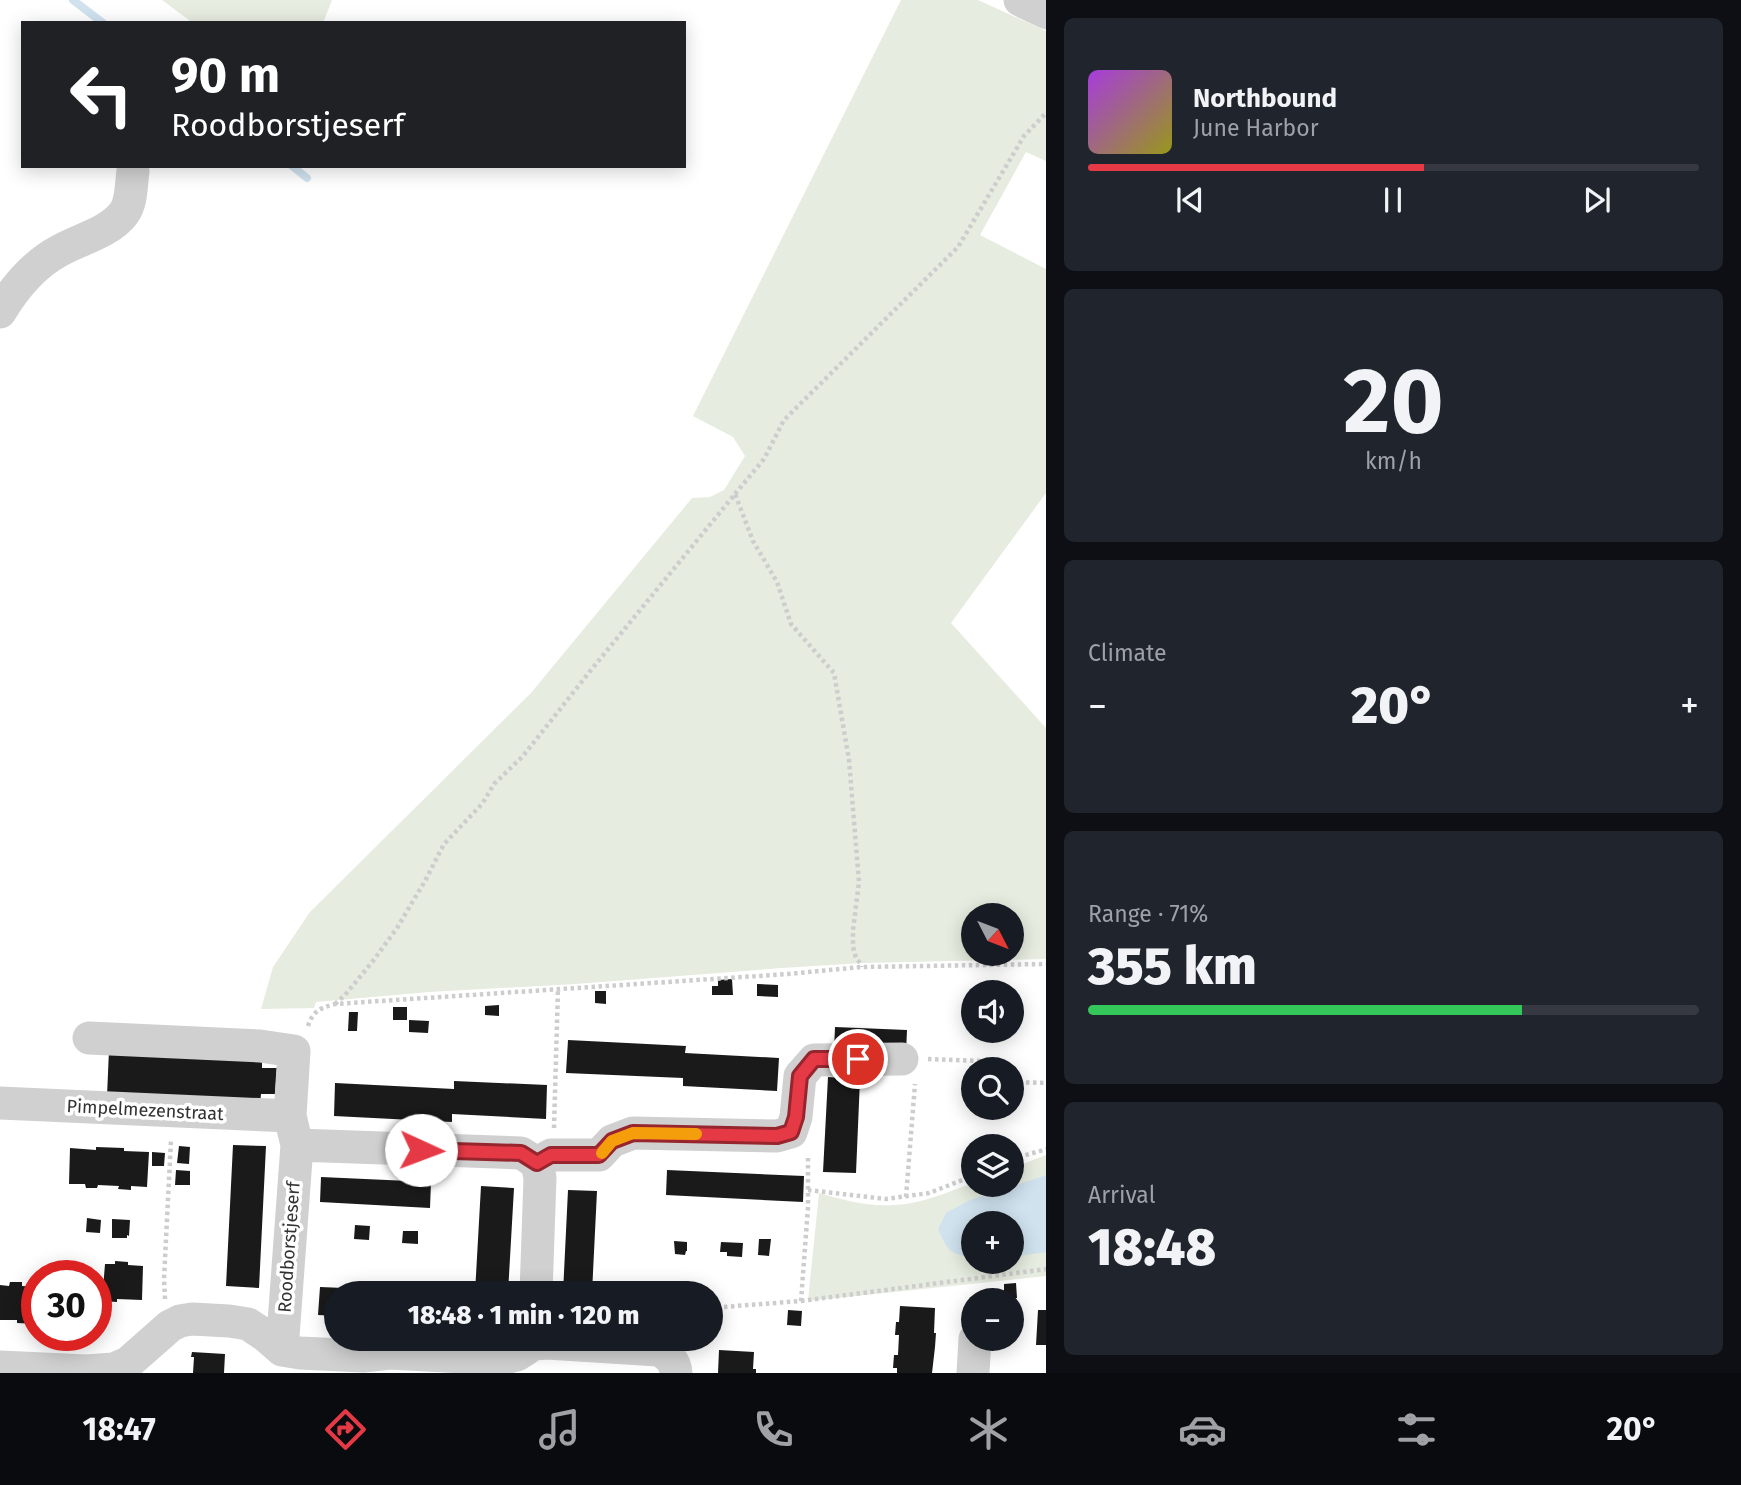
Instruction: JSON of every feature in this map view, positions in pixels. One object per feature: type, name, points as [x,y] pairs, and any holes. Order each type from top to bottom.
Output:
[{"type":"street","points":[[1020,0],[1046,13]]},
{"type":"street","points":[[0,312],[10,294],[39,263],[112,225],[124,214],[128,206],[133,171]]},
{"type":"street","points":[[89,1038],[260,1046],[295,1051]]},
{"type":"street","name":"Roodborstjeserf","points":[[282,1350],[295,1051]]},
{"type":"street","points":[[293,1131],[521,1153],[544,1159],[599,1155],[612,1141],[633,1133],[777,1136],[791,1132],[796,1117],[800,1076],[814,1059],[910,1059]]},
{"type":"street","name":"Pimpelmezenstraat","points":[[0,1103],[174,1111],[293,1131]]},
{"type":"street","points":[[536,1281],[540,1178],[544,1159]]},
{"type":"street","points":[[0,1367],[94,1370],[131,1368],[170,1325],[191,1319],[242,1323],[260,1331],[282,1350],[363,1356],[390,1363],[500,1359],[522,1351]]},
{"type":"street","points":[[660,1351],[674,1363],[676,1373]]},
{"type":"street","points":[[973,1373],[974,1351]]},
{"type":"path","points":[[335,1004],[373,961],[397,928],[444,844],[482,804],[494,784],[523,755],[764,459],[784,420],[958,247],[1024,136],[1046,112]]},
{"type":"path","points":[[735,494],[753,541],[777,582],[791,624],[834,673],[849,760],[859,882],[853,947],[860,967]]},
{"type":"path","points":[[295,1051],[310,1020],[320,1007],[335,1004],[860,967],[1046,964]]},
{"type":"path","points":[[544,1159],[553,1140],[558,989]]},
{"type":"path","points":[[906,1197],[910,1059],[961,1060]]},
{"type":"path","points":[[1024,1082],[1046,1083]]},
{"type":"path","points":[[170,1325],[165,1307],[164,1279],[174,1111]]},
{"type":"path","points":[[791,1132],[808,1152],[801,1301]]},
{"type":"path","points":[[1024,1155],[1046,1149]]},
{"type":"path","points":[[808,1191],[886,1199],[929,1193],[961,1181]]},
{"type":"path","points":[[723,1307],[801,1301],[1046,1269]]},
{"type":"shaded area","points":[[162,0],[332,0],[324,21],[190,21]]},
{"type":"shaded area","points":[[901,0],[978,0],[1046,31],[1046,161],[1026,152],[980,235],[1046,269],[1046,493],[951,623],[1046,728],[1046,959],[1024,959],[1024,903],[961,903],[961,961],[863,963],[429,992],[316,1002],[314,1008],[261,1009],[273,967],[310,912],[531,693],[692,498],[710,497],[724,490],[745,456],[733,437],[693,416]]},
{"type":"shaded area","points":[[1046,1155],[1046,1276],[808,1301],[819,1193],[865,1204],[884,1205],[904,1204],[961,1187],[961,1197],[1024,1197],[1024,1163]]},
{"type":"water","points":[[1046,1175],[1046,1252],[1024,1255],[1024,1211],[961,1211],[959,1255],[950,1250],[938,1229],[946,1213],[979,1197],[1024,1197],[1024,1182]]},
{"type":"building","points":[[732,979],[733,995],[712,995],[712,986],[718,986],[718,980]]},
{"type":"building","points":[[757,984],[778,985],[778,997],[757,996]]},
{"type":"building","points":[[595,991],[606,991],[606,1004],[595,1003]]},
{"type":"building","points":[[499,1005],[499,1016],[485,1015],[485,1006]]},
{"type":"building","points":[[393,1007],[407,1007],[407,1020],[393,1020]]},
{"type":"building","points":[[349,1012],[358,1012],[357,1031],[348,1031]]},
{"type":"building","points":[[409,1020],[429,1021],[428,1033],[409,1032]]},
{"type":"building","points":[[835,1027],[907,1030],[906,1053],[834,1050]]},
{"type":"building","points":[[568,1040],[686,1046],[685,1053],[779,1058],[777,1091],[683,1086],[683,1078],[566,1073]]},
{"type":"building","points":[[109,1050],[262,1058],[262,1068],[277,1068],[275,1094],[261,1094],[260,1104],[107,1096]]},
{"type":"building","points":[[828,1077],[860,1079],[856,1173],[823,1172]]},
{"type":"building","points":[[454,1081],[547,1085],[546,1119],[452,1114],[452,1122],[334,1116],[335,1083],[454,1089]]},
{"type":"building","points":[[233,1145],[266,1146],[259,1288],[226,1286]]},
{"type":"building","points":[[179,1146],[190,1147],[189,1164],[177,1163]]},
{"type":"building","points":[[96,1147],[149,1152],[147,1187],[131,1186],[131,1190],[118,1189],[119,1186],[98,1185],[97,1188],[86,1188],[85,1184],[69,1184],[70,1148],[96,1150]]},
{"type":"building","points":[[152,1152],[165,1153],[164,1166],[152,1166]]},
{"type":"building","points":[[176,1170],[190,1171],[190,1185],[175,1185]]},
{"type":"building","points":[[667,1170],[804,1176],[803,1202],[666,1195]]},
{"type":"building","points":[[321,1177],[431,1182],[430,1208],[320,1202]]},
{"type":"building","points":[[481,1186],[514,1188],[509,1281],[476,1281]]},
{"type":"building","points":[[568,1190],[597,1191],[593,1281],[564,1281]]},
{"type":"building","points":[[87,1218],[101,1220],[100,1233],[86,1232]]},
{"type":"building","points":[[112,1219],[130,1220],[127,1238],[112,1238]]},
{"type":"building","points":[[355,1225],[370,1226],[369,1240],[354,1239]]},
{"type":"building","points":[[403,1231],[418,1231],[418,1244],[402,1243]]},
{"type":"building","points":[[759,1239],[771,1239],[769,1256],[758,1255]]},
{"type":"building","points":[[674,1241],[687,1242],[685,1255],[675,1254]]},
{"type":"building","points":[[721,1242],[743,1243],[742,1257],[727,1256],[727,1252],[720,1252]]},
{"type":"building","points":[[115,1261],[143,1266],[142,1300],[117,1299],[117,1302],[112,1302],[112,1264],[115,1264]]},
{"type":"building","points":[[10,1282],[21,1282],[21,1323],[17,1323],[17,1320],[0,1320],[0,1285],[9,1286]]},
{"type":"building","points":[[1016,1283],[1016,1288],[1004,1288],[1004,1284]]},
{"type":"building","points":[[320,1287],[324,1287],[324,1315],[318,1315]]},
{"type":"building","points":[[900,1306],[935,1308],[936,1333],[932,1373],[897,1373],[897,1368],[893,1368],[894,1355],[898,1355],[899,1335],[895,1335]]},
{"type":"building","points":[[788,1310],[802,1311],[801,1326],[787,1325]]},
{"type":"building","points":[[1038,1310],[1046,1310],[1046,1345],[1036,1345]]},
{"type":"building","points":[[719,1351],[754,1352],[753,1369],[756,1369],[756,1373],[718,1373]]},
{"type":"building","points":[[192,1352],[225,1354],[224,1373],[193,1373]]},
{"type":"waterway","points":[[73,0],[100,21]]},
{"type":"waterway","points":[[294,168],[307,178]]},
{"type":"slow traffic","points":[[602,1153],[612,1141],[633,1133],[696,1134]]},
{"type":"route","points":[[421,1150],[521,1153],[537,1163],[551,1155],[599,1155],[612,1141],[633,1133],[777,1136],[791,1132],[796,1117],[800,1076],[814,1059],[858,1059]]}]
